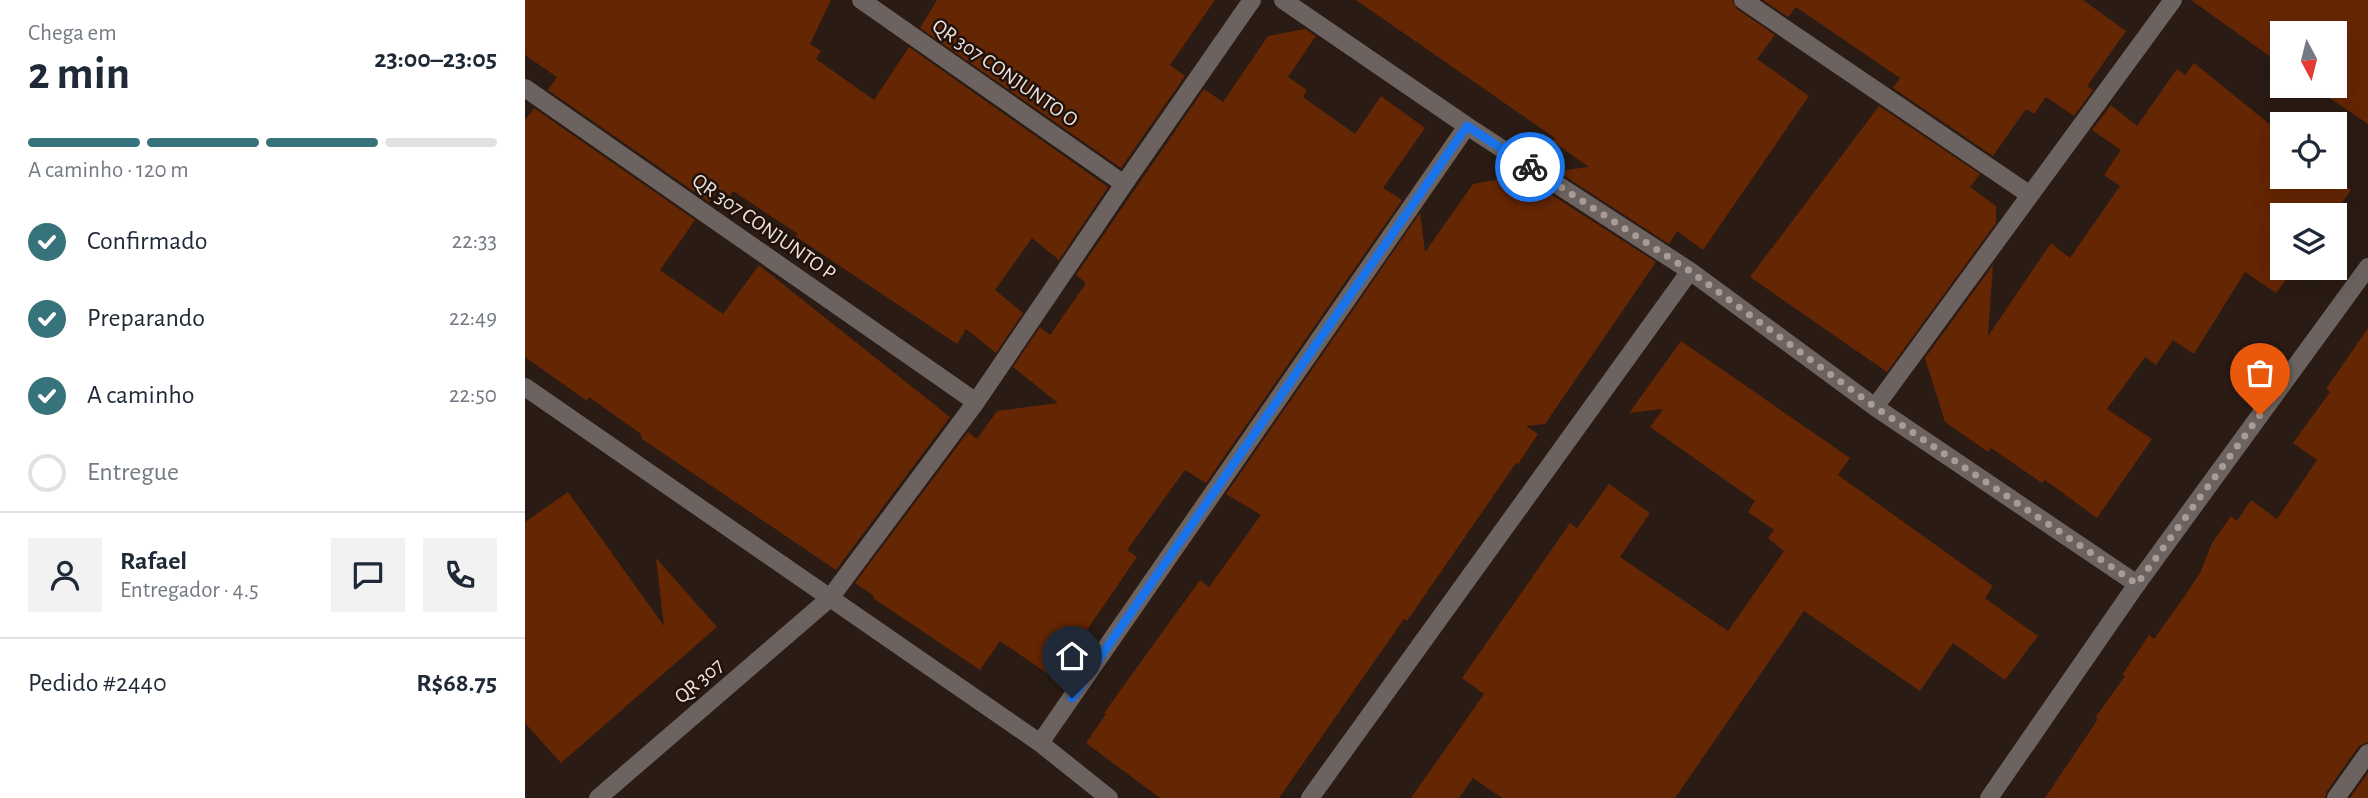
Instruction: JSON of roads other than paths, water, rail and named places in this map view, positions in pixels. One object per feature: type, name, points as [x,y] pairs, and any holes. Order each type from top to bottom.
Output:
[{"type":"street","name":"QR 307 CONJUNTO O","points":[[861,0],[1123,184]]},
{"type":"street","name":"QR 307","points":[[599,798],[830,598],[977,402],[1123,184],[1252,0]]},
{"type":"street","points":[[1283,0],[1467,126],[1690,271],[1875,407],[2137,584]]},
{"type":"street","points":[[1743,0],[2031,195]]},
{"type":"street","points":[[1875,407],[2173,0]]},
{"type":"street","name":"QR 307 CONJUNTO P","points":[[525,88],[977,402]]},
{"type":"street","points":[[1040,743],[1467,126]]},
{"type":"street","points":[[1989,798],[2137,584],[2368,267]]},
{"type":"street","points":[[1310,798],[1690,271]]},
{"type":"street","points":[[525,387],[1040,743],[1109,798]]},
{"type":"street","points":[[2336,798],[2368,753]]}]
